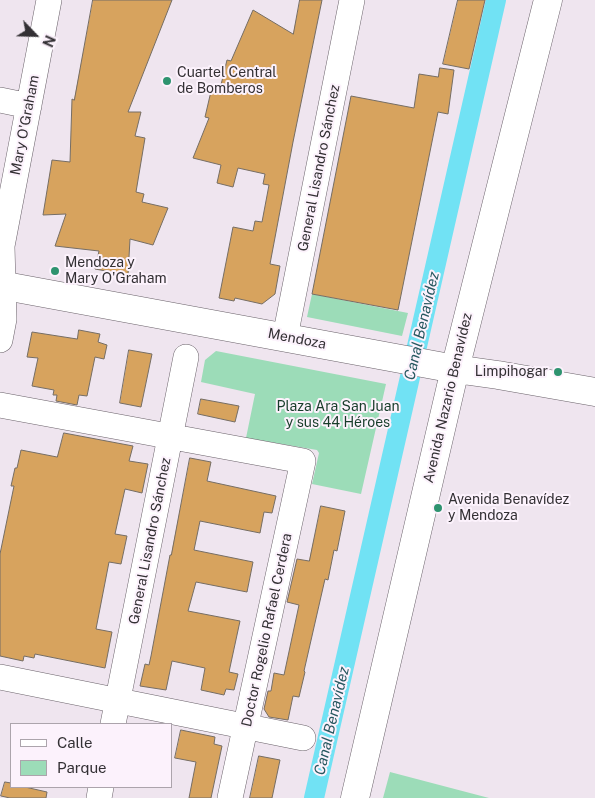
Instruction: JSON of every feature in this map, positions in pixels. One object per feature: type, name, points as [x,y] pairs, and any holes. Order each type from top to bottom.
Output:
[{"type":"main road","name":"Avenida Nazario Benavídez","points":[[355,798],[455,369],[548,0]]},
{"type":"main road","name":"Mendoza","points":[[2,285],[455,369],[595,392]]},
{"type":"street","name":"Mary O'Graham","points":[[0,340],[4,319],[2,246],[49,0]]},
{"type":"street","name":"General Lisandro Sánchez","points":[[285,337],[352,0]]},
{"type":"street","points":[[0,100],[29,106]]},
{"type":"street","name":"General Lisandro Sánchez","points":[[116,712],[186,357]]},
{"type":"street","points":[[0,404],[171,436]]},
{"type":"street","name":"Doctor Rogelio Rafael Cerdera","points":[[171,436],[303,461],[230,798]]},
{"type":"street","points":[[0,677],[116,712],[246,726],[303,738]]},
{"type":"green space","points":[[312,294],[408,313],[402,336],[307,317]]},
{"type":"green space","name":"Plaza Ara San Juan y sus 44 Héroes","points":[[216,351],[386,384],[361,494],[312,484],[319,453],[317,450],[246,438],[255,394],[201,382],[205,360]]},
{"type":"green space","points":[[390,772],[489,798],[383,798]]},
{"type":"building","points":[[93,0],[172,0],[128,112],[141,112],[135,136],[145,138],[136,192],[144,194],[142,202],[168,208],[153,245],[130,239],[128,275],[95,269],[99,251],[55,246],[66,214],[43,215],[52,160],[70,162],[72,99],[74,100]]},
{"type":"building","points":[[300,0],[322,0],[270,264],[280,266],[275,294],[262,304],[235,298],[234,301],[219,298],[233,227],[253,231],[255,221],[262,222],[269,185],[263,184],[265,174],[238,168],[233,187],[217,183],[221,165],[193,158],[209,118],[205,117],[212,87],[220,89],[227,60],[231,61],[253,10],[293,34]]},
{"type":"building","points":[[458,0],[485,0],[469,69],[443,64]]},
{"type":"building","points":[[440,68],[454,70],[448,114],[438,112],[398,310],[312,294],[351,96],[414,108],[419,74],[438,77]]},
{"type":"building","points":[[79,330],[100,334],[98,342],[107,345],[104,359],[95,357],[87,396],[79,395],[77,405],[56,401],[57,395],[53,395],[54,390],[32,386],[38,358],[27,357],[32,332],[77,339]]},
{"type":"building","points":[[129,350],[152,354],[141,407],[120,403]]},
{"type":"building","points":[[201,399],[239,406],[235,422],[198,414]]},
{"type":"building","points":[[64,433],[133,446],[129,461],[148,464],[142,493],[125,489],[115,534],[127,536],[121,564],[109,562],[96,629],[112,632],[105,668],[35,654],[34,658],[24,656],[23,661],[0,656],[0,554],[14,486],[11,486],[15,468],[17,468],[21,450],[57,457]]},
{"type":"building","points":[[190,458],[211,462],[207,481],[276,496],[272,513],[264,512],[260,533],[200,521],[194,550],[253,562],[247,592],[196,582],[188,611],[240,621],[229,672],[238,674],[234,690],[226,689],[224,695],[201,690],[205,668],[172,661],[166,690],[140,686],[145,664],[149,665],[151,656]]},
{"type":"building","points":[[321,506],[345,511],[337,551],[334,550],[328,580],[325,579],[299,697],[293,696],[288,720],[269,717],[264,709],[268,691],[271,691],[274,673],[284,675],[299,605],[287,602],[297,559],[309,561]]},
{"type":"building","points":[[181,730],[215,737],[214,744],[222,746],[211,798],[189,798],[196,762],[175,758]]},
{"type":"building","points":[[259,756],[280,760],[272,798],[250,798]]},
{"type":"building","points":[[5,782],[10,783],[10,788],[29,788],[47,792],[46,798],[10,798],[1,796]]},
{"type":"waterway","name":"Canal Benavídez","points":[[314,798],[496,0]]},
{"type":"place","name":"Cuartel Central de Bomberos","points":[[167,81]]},
{"type":"place","name":"Mendoza y Mary O'Graham","points":[[55,271]]},
{"type":"place","name":"Limpihogar","points":[[558,372]]},
{"type":"place","name":"Avenida Benavídez y Mendoza","points":[[438,508]]}]
